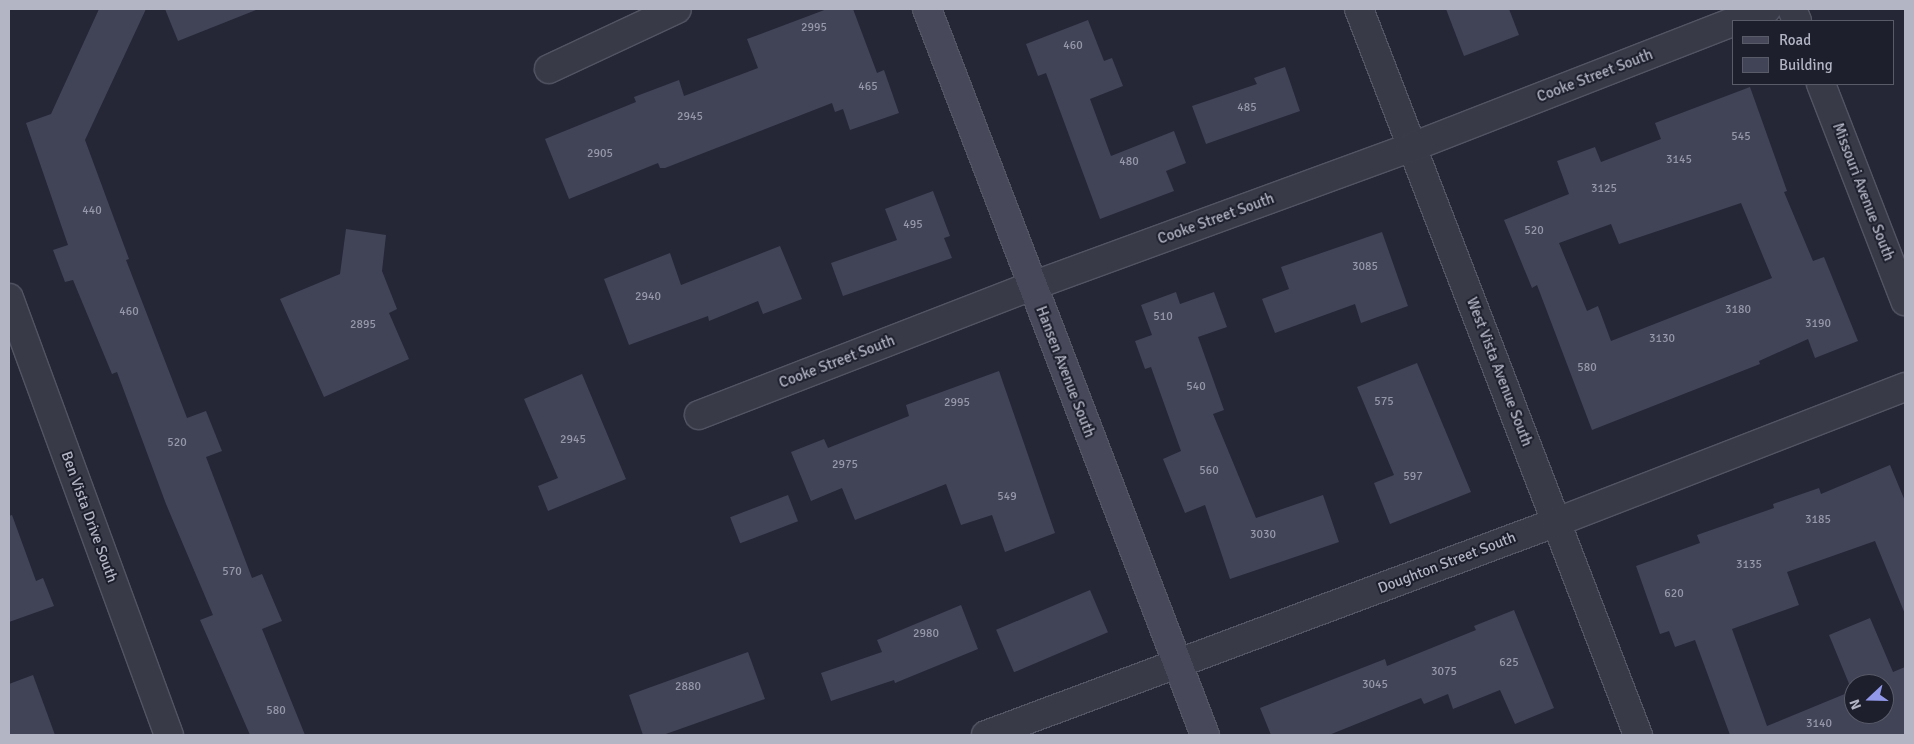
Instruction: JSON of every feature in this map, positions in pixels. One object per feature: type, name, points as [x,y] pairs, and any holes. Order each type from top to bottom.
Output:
[{"type":"street","points":[[549,69],[677,9]]},
{"type":"street","name":"Hansen Avenue South","points":[[927,9],[1205,735]]},
{"type":"street","name":"West Vista Avenue South","points":[[1359,9],[1638,735]]},
{"type":"street","name":"Cooke Street South","points":[[1739,20],[1767,9]]},
{"type":"street","name":"Cooke Street South","points":[[699,415],[1032,286],[1412,147],[1732,23]]},
{"type":"street","name":"Missouri Avenue South","points":[[1821,85],[1905,301]]},
{"type":"street","name":"Ben Vista Drive South","points":[[9,298],[169,735]]},
{"type":"street","name":"Doughton Street South","points":[[986,735],[1178,665],[1556,522],[1905,387]]},
{"type":"building","points":[[99,9],[146,9],[85,140],[129,259],[126,260],[187,418],[206,411],[222,451],[206,457],[252,578],[262,574],[282,621],[262,629],[305,735],[250,735],[200,620],[213,615],[166,504],[117,372],[112,374],[73,280],[65,282],[53,250],[68,245],[26,123],[51,114]]},
{"type":"building","points":[[165,9],[256,9],[256,10],[178,41]]},
{"type":"building","points":[[827,9],[853,9],[877,73],[884,70],[899,113],[850,130],[843,109],[835,112],[832,103],[665,168],[660,168],[658,163],[569,199],[545,139],[636,102],[634,97],[679,80],[684,96],[758,68],[747,39]]},
{"type":"building","points":[[1446,9],[1509,9],[1519,35],[1464,56]]},
{"type":"building","points":[[1088,20],[1104,61],[1112,58],[1123,86],[1090,99],[1111,156],[1174,131],[1186,163],[1166,171],[1174,191],[1100,219],[1046,73],[1038,76],[1026,44]]},
{"type":"building","points":[[1285,67],[1300,111],[1206,144],[1192,106],[1257,84],[1254,78]]},
{"type":"building","points":[[1750,87],[1787,191],[1784,192],[1813,261],[1824,257],[1858,341],[1815,358],[1808,339],[1759,361],[1760,364],[1592,430],[1537,285],[1532,288],[1504,220],[1569,194],[1557,161],[1595,147],[1601,162],[1661,139],[1655,123]],"holes":[[[1741,203],[1772,278],[1611,341],[1598,306],[1587,311],[1559,243],[1611,224],[1619,244]]]},
{"type":"building","points":[[933,191],[950,236],[944,238],[952,258],[843,296],[831,263],[897,240],[885,209]]},
{"type":"building","points":[[346,229],[386,235],[382,271],[397,309],[389,313],[409,359],[324,397],[280,299],[340,274]]},
{"type":"building","points":[[1382,232],[1408,306],[1361,323],[1355,304],[1275,333],[1262,299],[1289,289],[1281,267]]},
{"type":"building","points":[[780,246],[802,299],[763,314],[758,301],[709,321],[708,316],[629,345],[604,279],[670,253],[681,285]]},
{"type":"building","points":[[1176,292],[1180,304],[1214,292],[1227,327],[1198,337],[1224,410],[1213,414],[1256,518],[1323,495],[1339,542],[1230,579],[1205,505],[1185,513],[1163,459],[1181,451],[1151,367],[1145,369],[1135,341],[1152,335],[1141,305]]},
{"type":"building","points":[[1417,363],[1471,492],[1390,524],[1374,483],[1394,475],[1357,387]]},
{"type":"building","points":[[999,371],[1055,533],[1005,552],[992,515],[961,525],[946,484],[855,520],[842,488],[811,501],[791,452],[824,439],[828,448],[909,416],[906,405]]},
{"type":"building","points":[[582,374],[626,479],[548,511],[538,486],[558,478],[524,399]]},
{"type":"building","points":[[1890,465],[1905,501],[1905,614],[1875,541],[1787,572],[1799,605],[1732,629],[1767,726],[1844,694],[1844,724],[1894,724],[1894,674],[1845,674],[1829,635],[1870,618],[1893,672],[1905,667],[1905,735],[1730,735],[1695,640],[1675,647],[1669,631],[1660,634],[1636,566],[1700,543],[1697,535],[1774,508],[1773,504],[1819,488],[1821,494]]},
{"type":"building","points":[[788,495],[798,521],[740,543],[730,517]]},
{"type":"building","points":[[12,515],[36,581],[43,578],[54,606],[9,622],[9,516]]},
{"type":"building","points":[[1090,590],[1108,632],[1014,672],[996,630]]},
{"type":"building","points":[[961,605],[978,649],[895,683],[894,680],[831,701],[821,673],[882,652],[877,640]]},
{"type":"building","points":[[1514,610],[1554,708],[1515,724],[1500,690],[1453,709],[1448,694],[1424,704],[1421,698],[1329,735],[1271,735],[1260,708],[1385,659],[1387,666],[1476,630],[1474,626]]},
{"type":"building","points":[[748,652],[765,699],[663,735],[643,735],[629,695]]},
{"type":"building","points":[[33,675],[55,735],[9,735],[9,684]]}]
